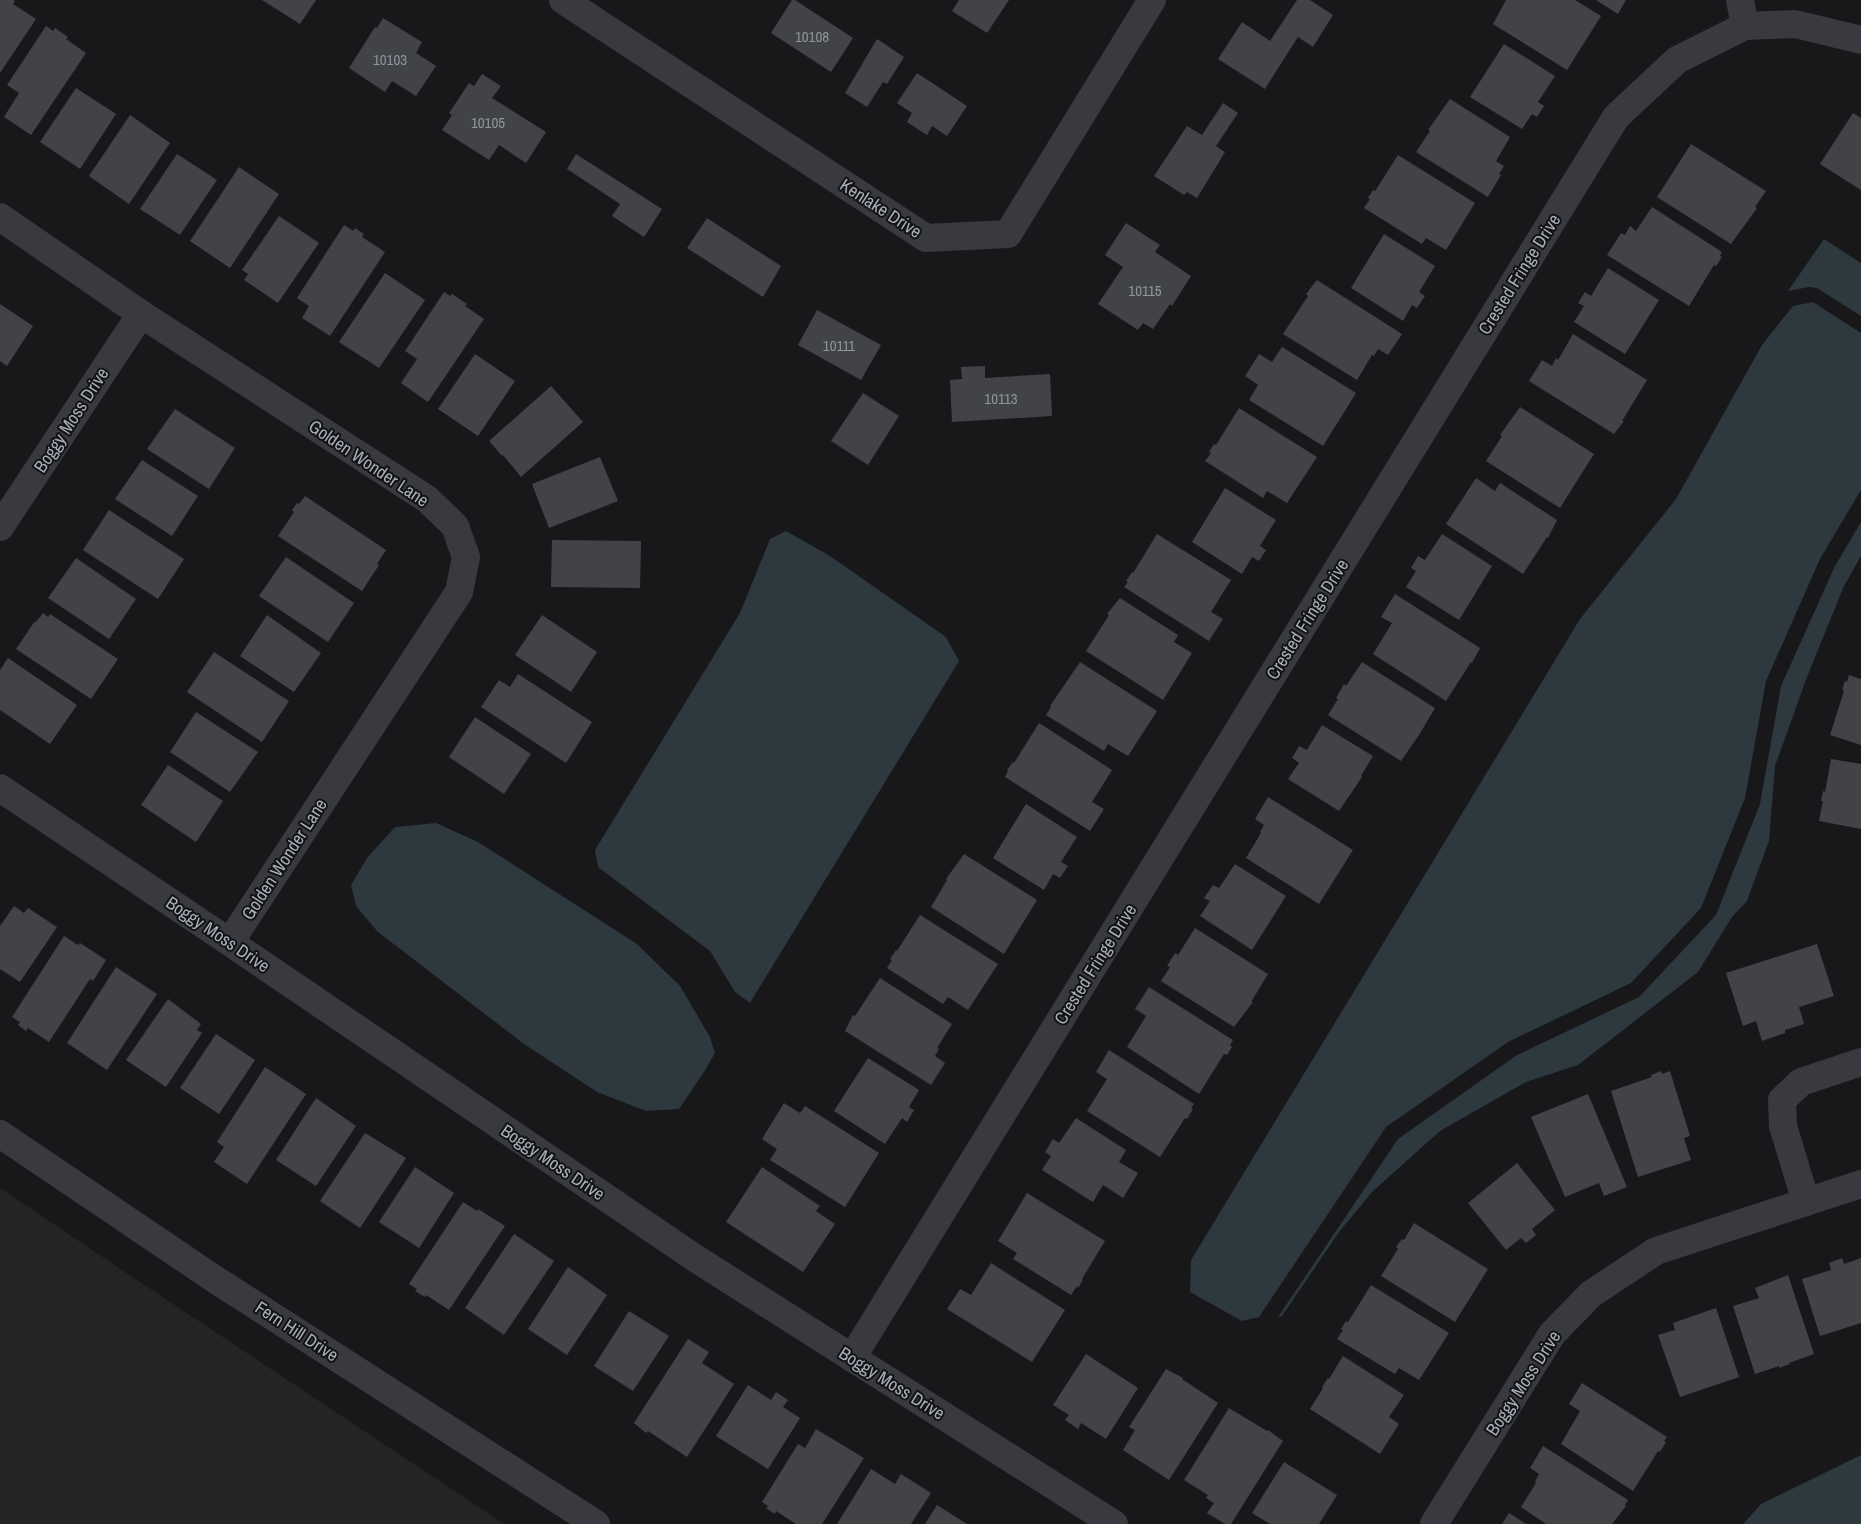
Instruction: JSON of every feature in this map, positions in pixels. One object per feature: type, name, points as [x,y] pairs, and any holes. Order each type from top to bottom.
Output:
[{"type":"street","name":"Kenlake Drive","points":[[563,0],[926,238],[1008,234],[1152,0]]},
{"type":"street","name":"Crested Fringe Drive","points":[[852,1358],[1616,117],[1677,60],[1742,13],[1861,40]]},
{"type":"street","name":"Golden Wonder Lane","points":[[0,217],[141,314],[427,499],[455,526],[466,557],[459,592],[230,942]]},
{"type":"street","name":"Boggy Moss Drive","points":[[0,527],[141,314]]},
{"type":"street","name":"Boggy Moss Drive","points":[[0,788],[695,1258],[1114,1524]]},
{"type":"street","points":[[1806,1202],[1783,1126],[1782,1100],[1801,1082],[1861,1062]]},
{"type":"street","name":"Fern Hill Drive","points":[[0,1134],[216,1280],[596,1524]]},
{"type":"street","name":"Boggy Moss Drive","points":[[1434,1524],[1552,1334],[1591,1294],[1656,1251],[1861,1184]]},
{"type":"shaded area","points":[[1824,239],[1861,263],[1861,316],[1817,288],[1809,287],[1788,291]]},
{"type":"shaded area","points":[[1813,302],[1861,333],[1861,490],[1820,559],[1766,681],[1745,798],[1701,908],[1631,983],[1508,1042],[1386,1127],[1259,1317],[1242,1321],[1190,1292],[1191,1260],[1580,619],[1676,499],[1762,345],[1793,306]]},
{"type":"shaded area","points":[[1861,522],[1861,556],[1844,586],[1807,677],[1775,766],[1769,841],[1747,901],[1732,917],[1698,972],[1578,1065],[1526,1082],[1440,1131],[1372,1192],[1339,1232],[1282,1316],[1278,1317],[1398,1139],[1517,1055],[1639,997],[1716,915],[1760,804],[1781,686],[1835,566]]},
{"type":"shaded area","points":[[786,531],[830,556],[946,637],[959,661],[750,1003],[735,992],[710,951],[598,867],[595,850],[740,613],[770,539]]},
{"type":"shaded area","points":[[436,823],[478,842],[637,944],[680,986],[710,1037],[715,1053],[679,1109],[646,1111],[597,1092],[524,1044],[378,932],[356,906],[351,885],[367,858],[395,827]]},
{"type":"shaded area","points":[[0,1188],[125,1272],[504,1524],[0,1524]]},
{"type":"shaded area","points":[[1861,1455],[1861,1524],[1743,1524],[1761,1504]]},
{"type":"building","points":[[0,0],[15,1],[13,4],[36,19],[0,73]]},
{"type":"building","points":[[262,0],[316,0],[300,24]]},
{"type":"building","points":[[792,0],[795,0],[853,38],[831,72],[771,33]]},
{"type":"building","points":[[959,0],[1009,0],[987,33],[952,11]]},
{"type":"building","points":[[1297,0],[1310,0],[1333,15],[1313,47],[1298,37],[1265,89],[1218,59],[1242,22],[1270,41]]},
{"type":"building","points":[[1506,0],[1575,0],[1601,16],[1567,70],[1493,24]]},
{"type":"building","points":[[1596,0],[1626,0],[1618,14]]},
{"type":"building","points":[[383,18],[422,42],[416,53],[436,66],[416,96],[392,81],[385,92],[349,68],[375,27],[377,28]]},
{"type":"building","points":[[46,26],[53,31],[55,28],[68,37],[66,39],[86,53],[31,135],[4,117],[19,93],[7,85]]},
{"type":"building","points":[[877,39],[904,57],[887,84],[883,82],[867,107],[845,93]]},
{"type":"building","points":[[1504,44],[1555,76],[1538,102],[1544,106],[1537,117],[1532,114],[1522,129],[1470,97]]},
{"type":"building","points":[[917,73],[967,106],[947,136],[932,126],[927,135],[907,122],[912,113],[897,103]]},
{"type":"building","points":[[482,74],[501,86],[492,98],[546,132],[526,163],[499,145],[489,160],[442,130],[452,115],[449,113],[469,83],[474,86]]},
{"type":"building","points":[[76,88],[116,114],[80,169],[40,142]]},
{"type":"building","points":[[1450,99],[1510,137],[1496,161],[1504,166],[1488,197],[1416,152],[1430,131],[1428,130]]},
{"type":"building","points":[[1223,103],[1238,113],[1216,146],[1225,152],[1197,198],[1187,192],[1184,195],[1154,176],[1187,126],[1202,135]]},
{"type":"building","points":[[1853,113],[1861,118],[1861,190],[1820,164]]},
{"type":"building","points":[[130,115],[170,143],[129,204],[89,176]]},
{"type":"building","points":[[1691,144],[1766,191],[1755,207],[1757,208],[1731,244],[1657,197]]},
{"type":"building","points":[[177,154],[217,180],[180,235],[140,209]]},
{"type":"building","points":[[576,154],[662,209],[644,237],[612,216],[620,204],[567,169]]},
{"type":"building","points":[[1398,155],[1475,203],[1446,250],[1426,238],[1422,244],[1364,208],[1373,190],[1375,191]]},
{"type":"building","points":[[239,167],[279,194],[230,268],[190,241]]},
{"type":"building","points":[[1652,207],[1722,252],[1720,256],[1722,257],[1716,266],[1714,265],[1689,306],[1607,255],[1621,233],[1625,235],[1630,226],[1636,231]]},
{"type":"building","points":[[279,216],[319,243],[278,303],[244,280],[248,274],[242,270]]},
{"type":"building","points":[[707,218],[781,266],[763,297],[687,248]]},
{"type":"building","points":[[1126,223],[1160,245],[1155,252],[1191,276],[1172,306],[1170,304],[1153,329],[1143,323],[1138,330],[1098,304],[1123,267],[1105,255]]},
{"type":"building","points":[[344,225],[353,231],[355,228],[364,234],[362,237],[385,252],[330,336],[302,318],[309,306],[297,298]]},
{"type":"building","points":[[1384,234],[1435,266],[1419,292],[1425,296],[1417,308],[1412,305],[1403,321],[1351,288]]},
{"type":"building","points":[[1608,268],[1659,300],[1625,354],[1574,322],[1584,306],[1578,303],[1585,292],[1591,296]]},
{"type":"building","points":[[385,273],[425,300],[379,368],[339,342]]},
{"type":"building","points":[[1317,280],[1402,334],[1388,355],[1378,349],[1374,356],[1372,355],[1357,380],[1283,334],[1308,296],[1306,294]]},
{"type":"building","points":[[444,292],[450,296],[452,294],[467,304],[465,306],[484,319],[428,402],[401,383],[417,359],[405,351]]},
{"type":"building","points":[[0,304],[33,326],[7,366],[0,361]]},
{"type":"building","points":[[817,310],[881,345],[861,380],[798,345]]},
{"type":"building","points":[[1573,334],[1647,380],[1622,421],[1624,421],[1614,434],[1529,381],[1542,360],[1552,366],[1556,358],[1558,360]]},
{"type":"building","points":[[1282,347],[1356,393],[1323,446],[1249,400],[1258,385],[1245,376],[1259,354],[1272,362]]},
{"type":"building","points":[[475,354],[515,381],[478,436],[438,409]]},
{"type":"building","points":[[985,366],[985,378],[1050,374],[1052,416],[952,422],[950,380],[962,379],[961,367]]},
{"type":"building","points":[[551,386],[583,422],[521,477],[489,441]]},
{"type":"building","points":[[863,393],[899,416],[868,465],[831,441]]},
{"type":"building","points":[[1520,407],[1594,454],[1560,508],[1486,461],[1502,436],[1500,435]]},
{"type":"building","points":[[1239,408],[1317,457],[1287,503],[1267,491],[1263,498],[1205,461],[1211,453],[1209,452],[1214,444],[1216,445]]},
{"type":"building","points":[[175,409],[235,448],[209,489],[147,449]]},
{"type":"building","points":[[600,457],[618,501],[549,528],[532,484]]},
{"type":"building","points":[[142,460],[198,496],[172,536],[115,499]]},
{"type":"building","points":[[1476,478],[1495,491],[1500,483],[1557,520],[1548,538],[1523,574],[1446,524]]},
{"type":"building","points":[[1225,488],[1276,520],[1260,546],[1266,550],[1259,561],[1252,557],[1242,574],[1192,542]]},
{"type":"building","points":[[305,496],[386,550],[377,564],[379,565],[362,591],[278,536],[294,512],[292,510]]},
{"type":"building","points":[[109,510],[184,559],[158,599],[83,550]]},
{"type":"building","points":[[1157,534],[1231,580],[1211,612],[1223,619],[1209,641],[1124,587]]},
{"type":"building","points":[[1442,534],[1492,566],[1459,620],[1406,587],[1416,571],[1411,568],[1418,556],[1425,560]]},
{"type":"building","points":[[552,540],[641,541],[640,588],[551,587]]},
{"type":"building","points":[[286,557],[354,603],[328,642],[259,596]]},
{"type":"building","points":[[76,558],[136,599],[109,639],[48,598]]},
{"type":"building","points":[[1395,594],[1480,648],[1446,701],[1373,654],[1392,623],[1381,617]]},
{"type":"building","points":[[1120,598],[1178,635],[1174,642],[1192,653],[1163,700],[1086,651],[1109,615],[1107,614]]},
{"type":"building","points":[[43,613],[48,617],[50,614],[118,659],[91,699],[16,649],[35,621]]},
{"type":"building","points":[[267,615],[321,653],[294,692],[240,656]]},
{"type":"building","points":[[542,615],[597,652],[571,692],[515,655]]},
{"type":"building","points":[[214,652],[289,701],[262,742],[187,692]]},
{"type":"building","points":[[8,658],[77,705],[50,744],[0,710],[0,670]]},
{"type":"building","points":[[1080,662],[1157,711],[1128,756],[1108,744],[1104,751],[1046,715]]},
{"type":"building","points":[[1362,662],[1435,708],[1401,761],[1328,715],[1338,699],[1336,698],[1344,684],[1346,686]]},
{"type":"building","points":[[518,674],[592,722],[566,763],[481,707],[499,680],[510,687]]},
{"type":"building","points":[[1849,675],[1861,679],[1861,745],[1830,735],[1844,691],[1842,690]]},
{"type":"building","points":[[196,712],[258,752],[230,792],[170,752]]},
{"type":"building","points":[[475,717],[531,754],[504,794],[449,757]]},
{"type":"building","points":[[1039,723],[1112,770],[1092,802],[1104,809],[1090,831],[1005,777],[1007,770],[1014,763]]},
{"type":"building","points":[[1322,725],[1373,756],[1362,777],[1339,811],[1288,779],[1299,763],[1292,758],[1299,746],[1307,750]]},
{"type":"building","points":[[1831,759],[1861,764],[1861,829],[1819,821],[1823,801],[1821,801],[1823,791],[1825,792]]},
{"type":"building","points":[[168,765],[223,801],[196,842],[141,805]]},
{"type":"building","points":[[1268,797],[1353,850],[1319,904],[1246,858],[1264,825],[1255,819]]},
{"type":"building","points":[[1026,804],[1077,837],[1061,862],[1068,866],[1060,878],[1053,874],[1044,890],[993,858]]},
{"type":"building","points":[[964,854],[1037,900],[1004,954],[931,907],[946,879]]},
{"type":"building","points":[[1235,864],[1286,896],[1252,950],[1200,916],[1210,901],[1204,898],[1213,885],[1219,888]]},
{"type":"building","points":[[14,906],[24,913],[28,908],[57,927],[20,982],[0,969],[0,926]]},
{"type":"building","points":[[920,915],[998,964],[968,1010],[948,997],[943,1004],[887,968],[892,960],[890,959]]},
{"type":"building","points":[[1195,928],[1268,974],[1251,1002],[1253,1002],[1234,1027],[1161,981],[1170,967],[1167,966],[1175,953],[1178,955]]},
{"type":"building","points":[[64,936],[78,945],[80,943],[106,960],[93,981],[90,979],[49,1042],[28,1028],[26,1031],[18,1025],[20,1022],[12,1017]]},
{"type":"building","points":[[1817,944],[1834,996],[1799,1007],[1804,1024],[1785,1030],[1785,1033],[1762,1041],[1756,1021],[1743,1026],[1726,973]]},
{"type":"building","points":[[116,967],[157,994],[107,1070],[67,1043]]},
{"type":"building","points":[[880,978],[952,1024],[937,1048],[939,1049],[935,1056],[945,1063],[931,1085],[845,1031],[853,1015],[855,1016]]},
{"type":"building","points":[[1149,987],[1233,1040],[1230,1045],[1232,1047],[1227,1055],[1224,1054],[1199,1094],[1127,1047],[1146,1016],[1135,1009]]},
{"type":"building","points":[[168,999],[201,1024],[197,1030],[202,1033],[166,1087],[126,1060]]},
{"type":"building","points":[[216,1034],[255,1060],[219,1114],[180,1088]]},
{"type":"building","points":[[1109,1050],[1194,1104],[1187,1119],[1185,1118],[1160,1157],[1087,1111],[1107,1079],[1096,1072]]},
{"type":"building","points":[[868,1058],[919,1090],[909,1107],[914,1110],[907,1122],[902,1118],[885,1144],[834,1111]]},
{"type":"building","points":[[265,1067],[306,1094],[247,1184],[214,1162],[224,1147],[217,1142]]},
{"type":"building","points":[[1661,1071],[1662,1074],[1670,1071],[1690,1136],[1684,1138],[1691,1160],[1638,1177],[1611,1091],[1652,1077],[1651,1075]]},
{"type":"building","points":[[1588,1094],[1627,1187],[1604,1196],[1599,1183],[1565,1197],[1531,1117]]},
{"type":"building","points":[[316,1098],[356,1126],[316,1186],[276,1160]]},
{"type":"building","points":[[784,1103],[800,1113],[805,1106],[879,1153],[845,1207],[770,1160],[777,1149],[762,1139]]},
{"type":"building","points":[[1076,1118],[1126,1150],[1119,1162],[1138,1173],[1123,1198],[1103,1185],[1093,1202],[1042,1170],[1051,1156],[1045,1152],[1053,1139],[1059,1143]]},
{"type":"building","points":[[365,1133],[406,1158],[360,1228],[320,1201]]},
{"type":"building","points":[[1517,1163],[1555,1210],[1532,1229],[1536,1235],[1526,1243],[1521,1238],[1506,1250],[1468,1203]]},
{"type":"building","points":[[415,1167],[454,1193],[419,1248],[379,1222]]},
{"type":"building","points":[[762,1167],[820,1206],[816,1211],[835,1224],[803,1272],[726,1222]]},
{"type":"building","points":[[1027,1193],[1105,1241],[1078,1288],[1077,1286],[1071,1295],[1013,1259],[1017,1253],[998,1241]]},
{"type":"building","points":[[463,1202],[505,1226],[449,1310],[426,1295],[425,1297],[415,1291],[417,1289],[409,1284]]},
{"type":"building","points":[[1414,1223],[1488,1269],[1455,1322],[1381,1276],[1398,1249],[1396,1247],[1402,1239],[1404,1240]]},
{"type":"building","points":[[514,1234],[554,1261],[504,1335],[465,1308]]},
{"type":"building","points":[[1842,1258],[1844,1264],[1861,1258],[1861,1323],[1820,1336],[1802,1279],[1831,1270],[1829,1263]]},
{"type":"building","points":[[991,1263],[1065,1310],[1032,1362],[947,1309],[960,1289],[971,1295]]},
{"type":"building","points":[[568,1267],[607,1295],[567,1355],[528,1329]]},
{"type":"building","points":[[1788,1275],[1814,1354],[1779,1368],[1779,1366],[1755,1374],[1733,1306],[1759,1298],[1755,1288]]},
{"type":"building","points":[[1371,1285],[1449,1333],[1419,1380],[1399,1368],[1395,1374],[1337,1339],[1346,1321],[1348,1322]]},
{"type":"building","points":[[1716,1308],[1739,1377],[1680,1397],[1658,1335],[1675,1330],[1673,1323]]},
{"type":"building","points":[[629,1311],[669,1336],[633,1391],[594,1366]]},
{"type":"building","points":[[688,1339],[709,1352],[702,1363],[734,1384],[687,1457],[648,1431],[646,1433],[634,1423]]},
{"type":"building","points":[[1086,1354],[1138,1388],[1106,1439],[1081,1423],[1078,1429],[1065,1420],[1069,1415],[1053,1405]]},
{"type":"building","points":[[1343,1356],[1404,1395],[1389,1417],[1399,1424],[1380,1454],[1310,1409]]},
{"type":"building","points":[[1166,1369],[1183,1378],[1218,1403],[1169,1480],[1123,1450],[1135,1430],[1129,1427]]},
{"type":"building","points":[[1582,1383],[1667,1437],[1660,1452],[1658,1451],[1633,1491],[1561,1444],[1580,1411],[1569,1404]]},
{"type":"building","points":[[748,1385],[771,1400],[776,1392],[788,1400],[783,1407],[800,1418],[768,1469],[716,1436]]},
{"type":"building","points":[[1229,1408],[1268,1430],[1283,1441],[1231,1524],[1225,1524],[1207,1513],[1214,1503],[1206,1498],[1208,1495],[1184,1480]]},
{"type":"building","points":[[816,1429],[864,1458],[822,1524],[796,1524],[776,1511],[775,1514],[766,1508],[768,1506],[762,1502],[798,1444],[805,1448]]},
{"type":"building","points":[[1543,1446],[1628,1500],[1626,1506],[1612,1524],[1546,1524],[1521,1507],[1536,1483],[1539,1474],[1530,1468]]},
{"type":"building","points":[[1284,1462],[1337,1495],[1319,1524],[1270,1524],[1252,1513]]},
{"type":"building","points":[[871,1469],[895,1484],[901,1474],[931,1493],[911,1524],[837,1524]]},
{"type":"building","points":[[937,1505],[967,1524],[925,1524]]},
{"type":"building","points":[[1509,1513],[1526,1524],[1502,1524]]}]
